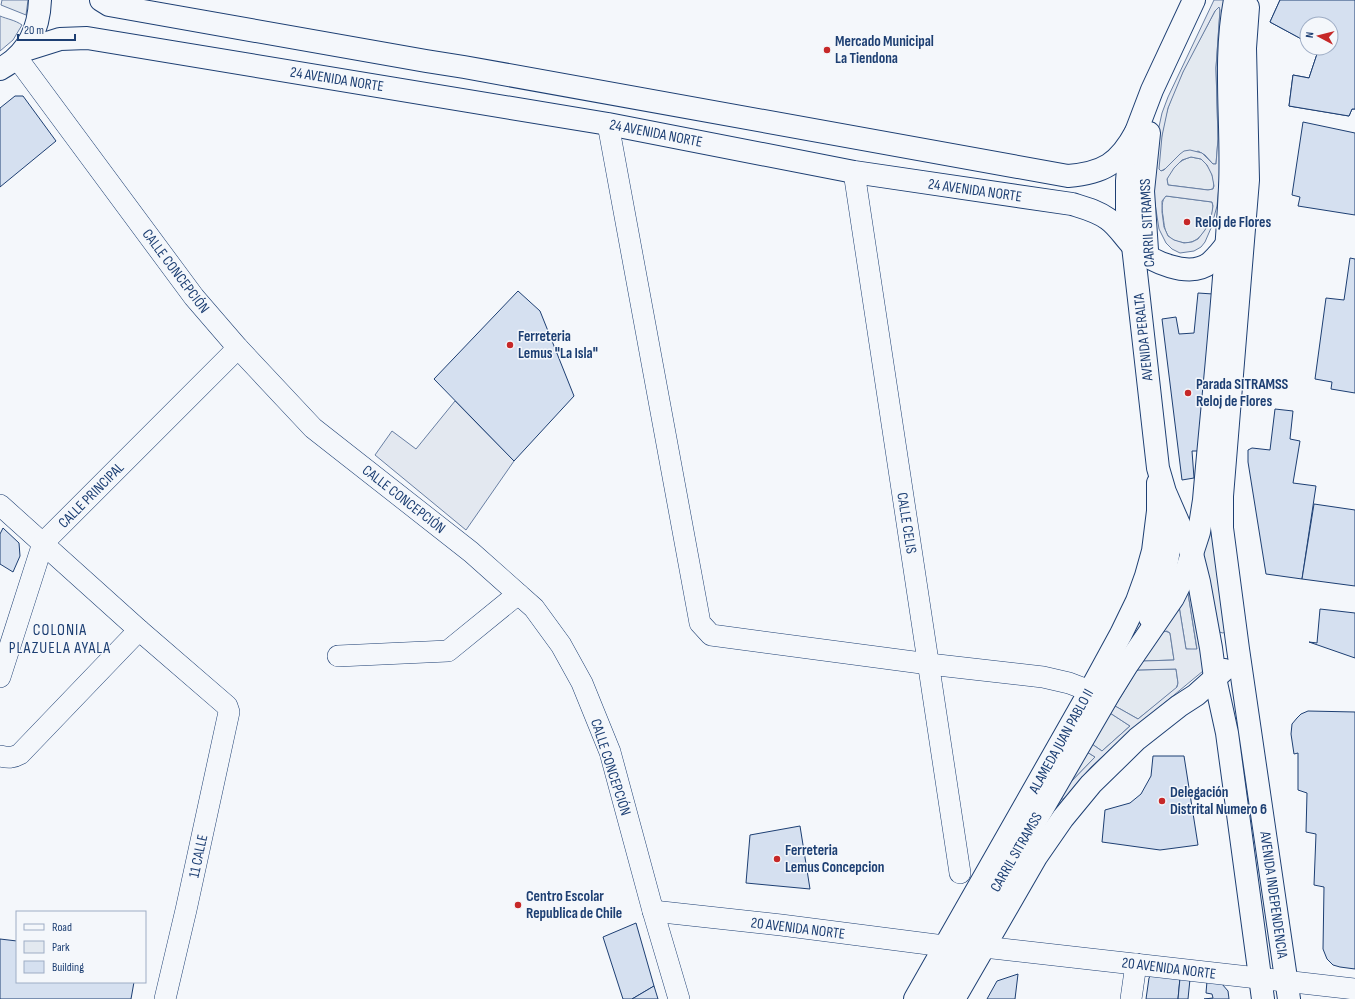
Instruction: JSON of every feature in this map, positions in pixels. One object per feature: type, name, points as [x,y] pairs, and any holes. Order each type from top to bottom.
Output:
[{"type":"main road","points":[[14,59],[34,32],[38,21],[40,0]]},
{"type":"main road","name":"24 AVENIDA NORTE","points":[[101,0],[109,4],[132,9],[426,62],[515,76],[1068,176],[1085,174],[1102,169],[1117,160],[1128,146],[1136,132]]},
{"type":"main road","name":"AVENIDA PERALTA","points":[[1194,0],[1152,90],[1136,132],[1128,169],[1127,210],[1140,251],[1158,468],[1165,492],[1192,554],[1199,582],[1215,678]]},
{"type":"main road","name":"CARRIL SITRAMSS","points":[[1127,665],[1150,618],[1162,583],[1170,552],[1173,510],[1172,476],[1140,251],[1148,136],[1157,107],[1209,0]]},
{"type":"main road","name":"CARRIL SITRAMSS","points":[[932,999],[1109,694],[1173,598],[1186,572],[1199,532],[1204,500],[1226,245],[1231,163],[1229,47],[1235,0]]},
{"type":"main road","points":[[954,999],[1048,838],[1063,818],[1091,784],[1137,739],[1179,706],[1196,696],[1215,678],[1231,660],[1238,649],[1221,510],[1248,180],[1245,34],[1249,0]]},
{"type":"main road","name":"24 AVENIDA NORTE","points":[[14,59],[60,39],[87,38],[608,124],[854,172],[1072,204],[1094,211],[1109,219],[1140,251],[1162,264],[1177,268],[1196,268],[1209,263],[1226,245],[1245,216]]},
{"type":"main road","name":"ALAMEDA JUAN PABLO II","points":[[915,999],[1090,691],[1124,629],[1137,601],[1146,576],[1156,527],[1158,468]]},
{"type":"main road","name":"AVENIDA INDEPENDENCIA","points":[[1238,649],[1288,990]]},
{"type":"main road","name":"AVENIDA INDEPENDENCIA","points":[[1215,678],[1227,733],[1262,989]]},
{"type":"street","name":"CALLE CONCEPCIÓN","points":[[14,59],[194,297],[238,348],[313,428],[471,552],[534,608],[561,645],[582,684],[610,752],[653,911],[679,999]]},
{"type":"street","points":[[608,124],[700,623],[711,635],[928,664],[1043,677],[1069,683],[1090,691]]},
{"type":"street","name":"CALLE CELIS","points":[[854,172],[960,872]]},
{"type":"street","name":"CALLE PRINCIPAL","points":[[0,677],[43,543],[238,348]]},
{"type":"street","points":[[0,505],[139,630],[20,754],[13,758],[0,756]]},
{"type":"street","points":[[338,656],[448,651],[518,594]]},
{"type":"street","name":"11 CALLE","points":[[139,630],[227,706],[229,712],[165,999]]},
{"type":"street","name":"20 AVENIDA NORTE","points":[[653,911],[781,925],[944,946]]},
{"type":"street","name":"20 AVENIDA NORTE","points":[[984,947],[1136,964],[1262,989],[1355,990]]},
{"type":"street","points":[[1132,999],[1136,964]]},
{"type":"green space","points":[[2,0],[28,0],[26,15],[1,5]]},
{"type":"green space","points":[[1219,7],[1216,68],[1218,139],[1216,164],[1213,164],[1205,155],[1198,151],[1161,171],[1158,168],[1163,130],[1168,108],[1190,58],[1215,11]]},
{"type":"green space","points":[[0,16],[22,25],[13,40],[0,51]]},
{"type":"green space","points":[[1191,157],[1201,159],[1207,165],[1214,181],[1213,189],[1208,190],[1168,185],[1167,179],[1173,168],[1183,160]]},
{"type":"green space","points":[[1166,196],[1212,202],[1213,209],[1211,218],[1203,234],[1195,240],[1186,243],[1174,240],[1168,236],[1162,211],[1164,198]]},
{"type":"green space","points":[[1211,526],[1225,632],[1223,633],[1219,632],[1203,554]]},
{"type":"green space","points":[[1188,593],[1197,650],[1186,649],[1179,606]]},
{"type":"green space","points":[[1165,631],[1170,633],[1174,660],[1143,661],[1163,632]]},
{"type":"green space","points":[[1176,669],[1178,683],[1176,689],[1138,719],[1115,706],[1137,670]]},
{"type":"green space","points":[[1110,713],[1130,726],[1102,751],[1092,744]]},
{"type":"green space","points":[[1087,752],[1095,757],[1068,785]]},
{"type":"shaded area","points":[[1214,0],[1228,0],[1224,136],[1217,206],[1211,228],[1205,242],[1201,247],[1194,251],[1180,253],[1172,249],[1166,243],[1159,229],[1154,197],[1155,145],[1162,113],[1168,97]],"holes":[[[1219,7],[1216,68],[1218,139],[1216,164],[1213,164],[1202,153],[1190,150],[1184,151],[1164,170],[1161,171],[1159,169],[1162,136],[1168,108],[1183,72],[1215,11]],[[1191,157],[1201,159],[1207,165],[1212,175],[1214,186],[1213,189],[1208,190],[1168,185],[1167,179],[1174,168],[1182,160]],[[1166,196],[1212,202],[1213,206],[1211,218],[1205,230],[1198,239],[1192,242],[1184,243],[1174,240],[1168,236],[1164,227],[1162,201]]]},
{"type":"shaded area","points":[[455,401],[514,461],[466,530],[375,455],[392,431],[416,449]]},
{"type":"shaded area","points":[[1188,593],[1190,593],[1204,669],[1203,671],[1127,734],[1091,767],[1064,799],[1061,799],[1068,785],[1095,757],[1087,752],[1092,744],[1102,751],[1130,726],[1110,713],[1115,706],[1138,719],[1177,687],[1178,683],[1176,669],[1137,670],[1143,661],[1174,660],[1170,633],[1167,631],[1163,632],[1179,606],[1186,649],[1197,649]]},
{"type":"building","points":[[1280,0],[1355,0],[1355,109],[1352,109],[1349,116],[1289,106],[1293,75],[1309,78],[1316,56],[1339,56],[1339,16],[1299,16],[1299,38],[1270,22]]},
{"type":"building","points":[[1280,0],[1355,0],[1355,109],[1352,109],[1349,116],[1289,106],[1293,75],[1309,78],[1316,56],[1339,56],[1339,16],[1299,16],[1299,38],[1270,22]]},
{"type":"building","points":[[15,96],[23,96],[56,141],[0,187],[0,108]]},
{"type":"building","points":[[1303,122],[1355,133],[1355,215],[1298,206],[1300,197],[1292,195]]},
{"type":"building","points":[[1350,258],[1355,259],[1355,393],[1331,389],[1332,382],[1315,379],[1326,298],[1344,300]]},
{"type":"building","name":"Ferreteria Lemus \"La Isla\"","points":[[518,291],[540,311],[574,396],[514,461],[434,379]]},
{"type":"building","name":"Parada SITRAMSS Reloj de Flores","points":[[1198,293],[1213,294],[1199,451],[1192,451],[1194,478],[1182,480],[1162,319],[1176,317],[1179,334],[1194,333]]},
{"type":"building","points":[[1275,409],[1293,411],[1290,439],[1300,441],[1293,483],[1316,486],[1302,579],[1266,574],[1248,462],[1248,450],[1252,448],[1270,450]]},
{"type":"building","points":[[1314,504],[1355,510],[1355,586],[1302,579]]},
{"type":"building","points":[[3,528],[19,543],[20,556],[13,572],[0,564],[0,534]]},
{"type":"building","points":[[1320,609],[1355,613],[1355,658],[1309,642],[1317,643]]},
{"type":"building","points":[[1308,711],[1355,712],[1355,969],[1333,965],[1327,959],[1323,949],[1324,887],[1314,885],[1316,834],[1306,832],[1307,793],[1298,790],[1298,753],[1294,754],[1291,734],[1292,724],[1301,714]]},
{"type":"building","name":"Delegación Distrital Numero 6","points":[[1153,756],[1184,756],[1198,845],[1160,850],[1102,842],[1105,810],[1130,803],[1141,794],[1151,776]]},
{"type":"building","name":"Ferreteria Lemus Concepcion","points":[[800,826],[810,889],[746,883],[750,835]]},
{"type":"building","points":[[636,923],[654,986],[632,999],[623,999],[603,937]]},
{"type":"building","points":[[0,939],[16,941],[16,983],[134,983],[131,999],[0,999]]},
{"type":"building","points":[[1018,974],[1015,999],[987,999],[997,981]]},
{"type":"building","points":[[1152,974],[1180,978],[1178,999],[1146,999],[1149,978]]},
{"type":"building","points":[[1180,978],[1190,979],[1188,999],[1178,999]]},
{"type":"building","points":[[1207,981],[1222,984],[1228,991],[1229,999],[1204,999],[1213,998],[1212,994],[1206,993]]},
{"type":"building","points":[[654,986],[658,999],[632,999]]},
{"type":"place","name":"Mercado Municipal La Tiendona","points":[[827,50]]},
{"type":"place","name":"Reloj de Flores","points":[[1187,222]]},
{"type":"place","name":"Ferreteria Lemus \"La Isla\"","points":[[510,345]]},
{"type":"place","name":"Parada SITRAMSS Reloj de Flores","points":[[1188,393]]},
{"type":"place","name":"Delegación Distrital Numero 6","points":[[1162,801]]},
{"type":"place","name":"Ferreteria Lemus Concepcion","points":[[777,859]]},
{"type":"place","name":"Centro Escolar Republica de Chile","points":[[518,905]]},
{"type":"district","name":"COLONIA PLAZUELA AYALA","points":[[60,638]]}]
